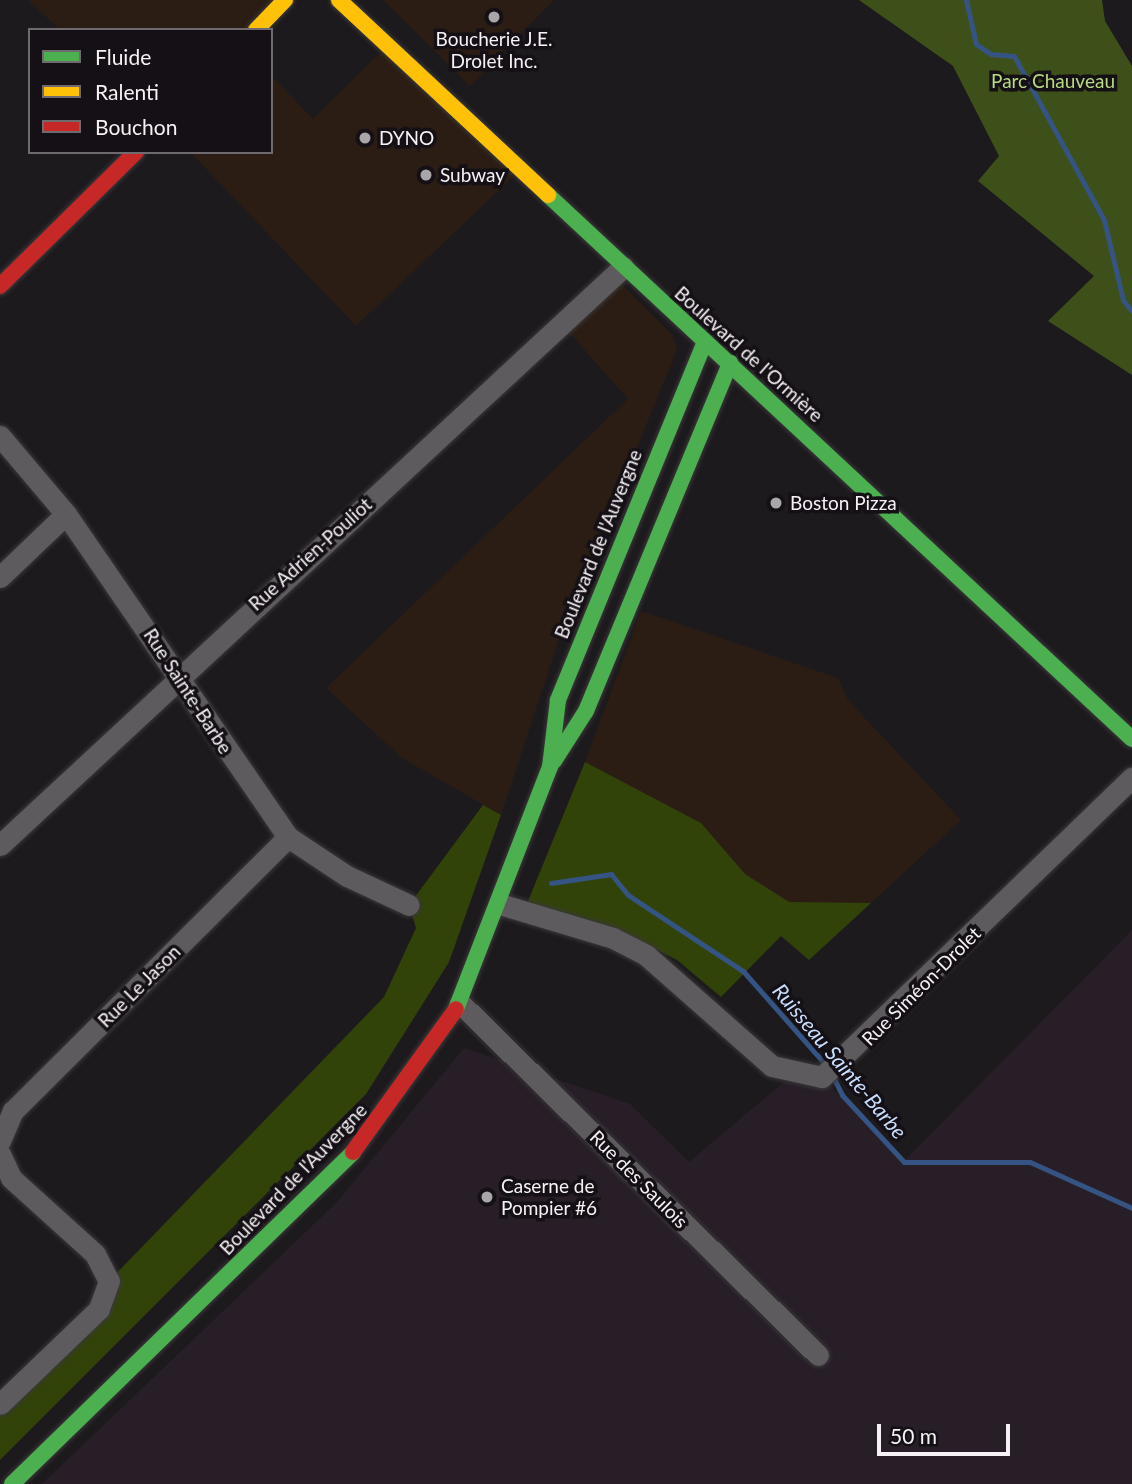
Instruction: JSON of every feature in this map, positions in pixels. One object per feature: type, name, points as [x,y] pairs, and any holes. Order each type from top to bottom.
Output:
[{"type":"main road","points":[[258,28],[285,0]]},
{"type":"main road","name":"Boulevard de l'Ormière","points":[[339,0],[1132,738]]},
{"type":"main road","points":[[0,286],[134,154]]},
{"type":"main road","name":"Boulevard de l'Auvergne","points":[[12,1484],[365,1140],[460,1003],[503,905],[550,767],[558,700],[705,342]]},
{"type":"main road","name":"Boulevard de l'Auvergne","points":[[550,767],[586,711],[730,363]]},
{"type":"street","name":"Rue Adrien-Pouliot","points":[[0,845],[179,673],[623,267]]},
{"type":"street","name":"Rue Sainte-Barbe","points":[[0,436],[66,514],[179,673],[288,837],[346,876],[409,905]]},
{"type":"street","points":[[0,578],[66,514]]},
{"type":"street","name":"Rue Siméon-Drolet","points":[[503,905],[613,938],[646,955],[772,1066],[831,1071],[1132,778]]},
{"type":"street","name":"Rue Le Jason","points":[[0,1141],[13,1111],[288,837]]},
{"type":"street","name":"Rue des Saulois","points":[[460,1003],[818,1355]]},
{"type":"street","points":[[0,1154],[11,1178],[95,1254],[109,1281],[99,1310],[0,1405]]},
{"type":"shaded area","points":[[28,0],[285,0],[258,28],[58,28]]},
{"type":"shaded area","points":[[383,0],[554,0],[470,86]]},
{"type":"shaded area","points":[[387,46],[519,171],[356,326],[192,154],[273,154],[273,77],[313,119]]},
{"type":"shaded area","points":[[618,280],[672,335],[677,349],[557,645],[501,815],[402,758],[326,688],[628,399],[565,328]]},
{"type":"shaded area","points":[[641,611],[838,678],[848,700],[961,820],[871,903],[789,903],[745,874],[701,823],[585,762]]},
{"type":"shaded area","points":[[1132,930],[1132,1484],[42,1484],[337,1202],[464,1048],[630,1104],[689,1162],[784,1082],[822,1077],[904,1161]]},
{"type":"green space","name":"Parc Chauveau","points":[[859,0],[1102,0],[1105,21],[1132,66],[1132,375],[1048,321],[1094,276],[978,181],[999,156],[953,66]]},
{"type":"green space","points":[[585,762],[701,823],[745,874],[789,902],[871,903],[809,960],[781,936],[721,997],[677,960],[644,943],[526,906]]},
{"type":"green space","points":[[483,805],[501,815],[449,962],[366,1094],[0,1460],[0,1404],[99,1309],[109,1281],[384,997],[416,928],[409,905]]},
{"type":"waterway","points":[[966,0],[976,44],[991,54],[1014,56],[1104,220],[1123,300],[1132,311]]},
{"type":"waterway","name":"Ruisseau Sainte-Barbe","points":[[551,883],[611,874],[628,895],[743,971],[826,1065]]},
{"type":"waterway","name":"Ruisseau Sainte-Barbe","points":[[831,1073],[842,1095],[904,1162],[1030,1162],[1132,1208]]},
{"type":"traffic: fast","points":[[548,195],[1132,739]]},
{"type":"traffic: fast","points":[[456,1009],[550,767],[558,700],[705,342]]},
{"type":"traffic: fast","points":[[554,761],[586,711],[730,363]]},
{"type":"traffic: fast","points":[[12,1484],[353,1152]]},
{"type":"traffic: slow","points":[[258,28],[285,0]]},
{"type":"traffic: slow","points":[[339,0],[548,195]]},
{"type":"traffic: jam","points":[[0,286],[134,154]]},
{"type":"traffic: jam","points":[[353,1152],[456,1009]]},
{"type":"place","name":"Boucherie J.E. Drolet Inc.","points":[[494,17]]},
{"type":"place","name":"DYNO","points":[[365,138]]},
{"type":"place","name":"Subway","points":[[426,175]]},
{"type":"place","name":"Boston Pizza","points":[[776,503]]},
{"type":"place","name":"Caserne de Pompier #6","points":[[487,1197]]}]
